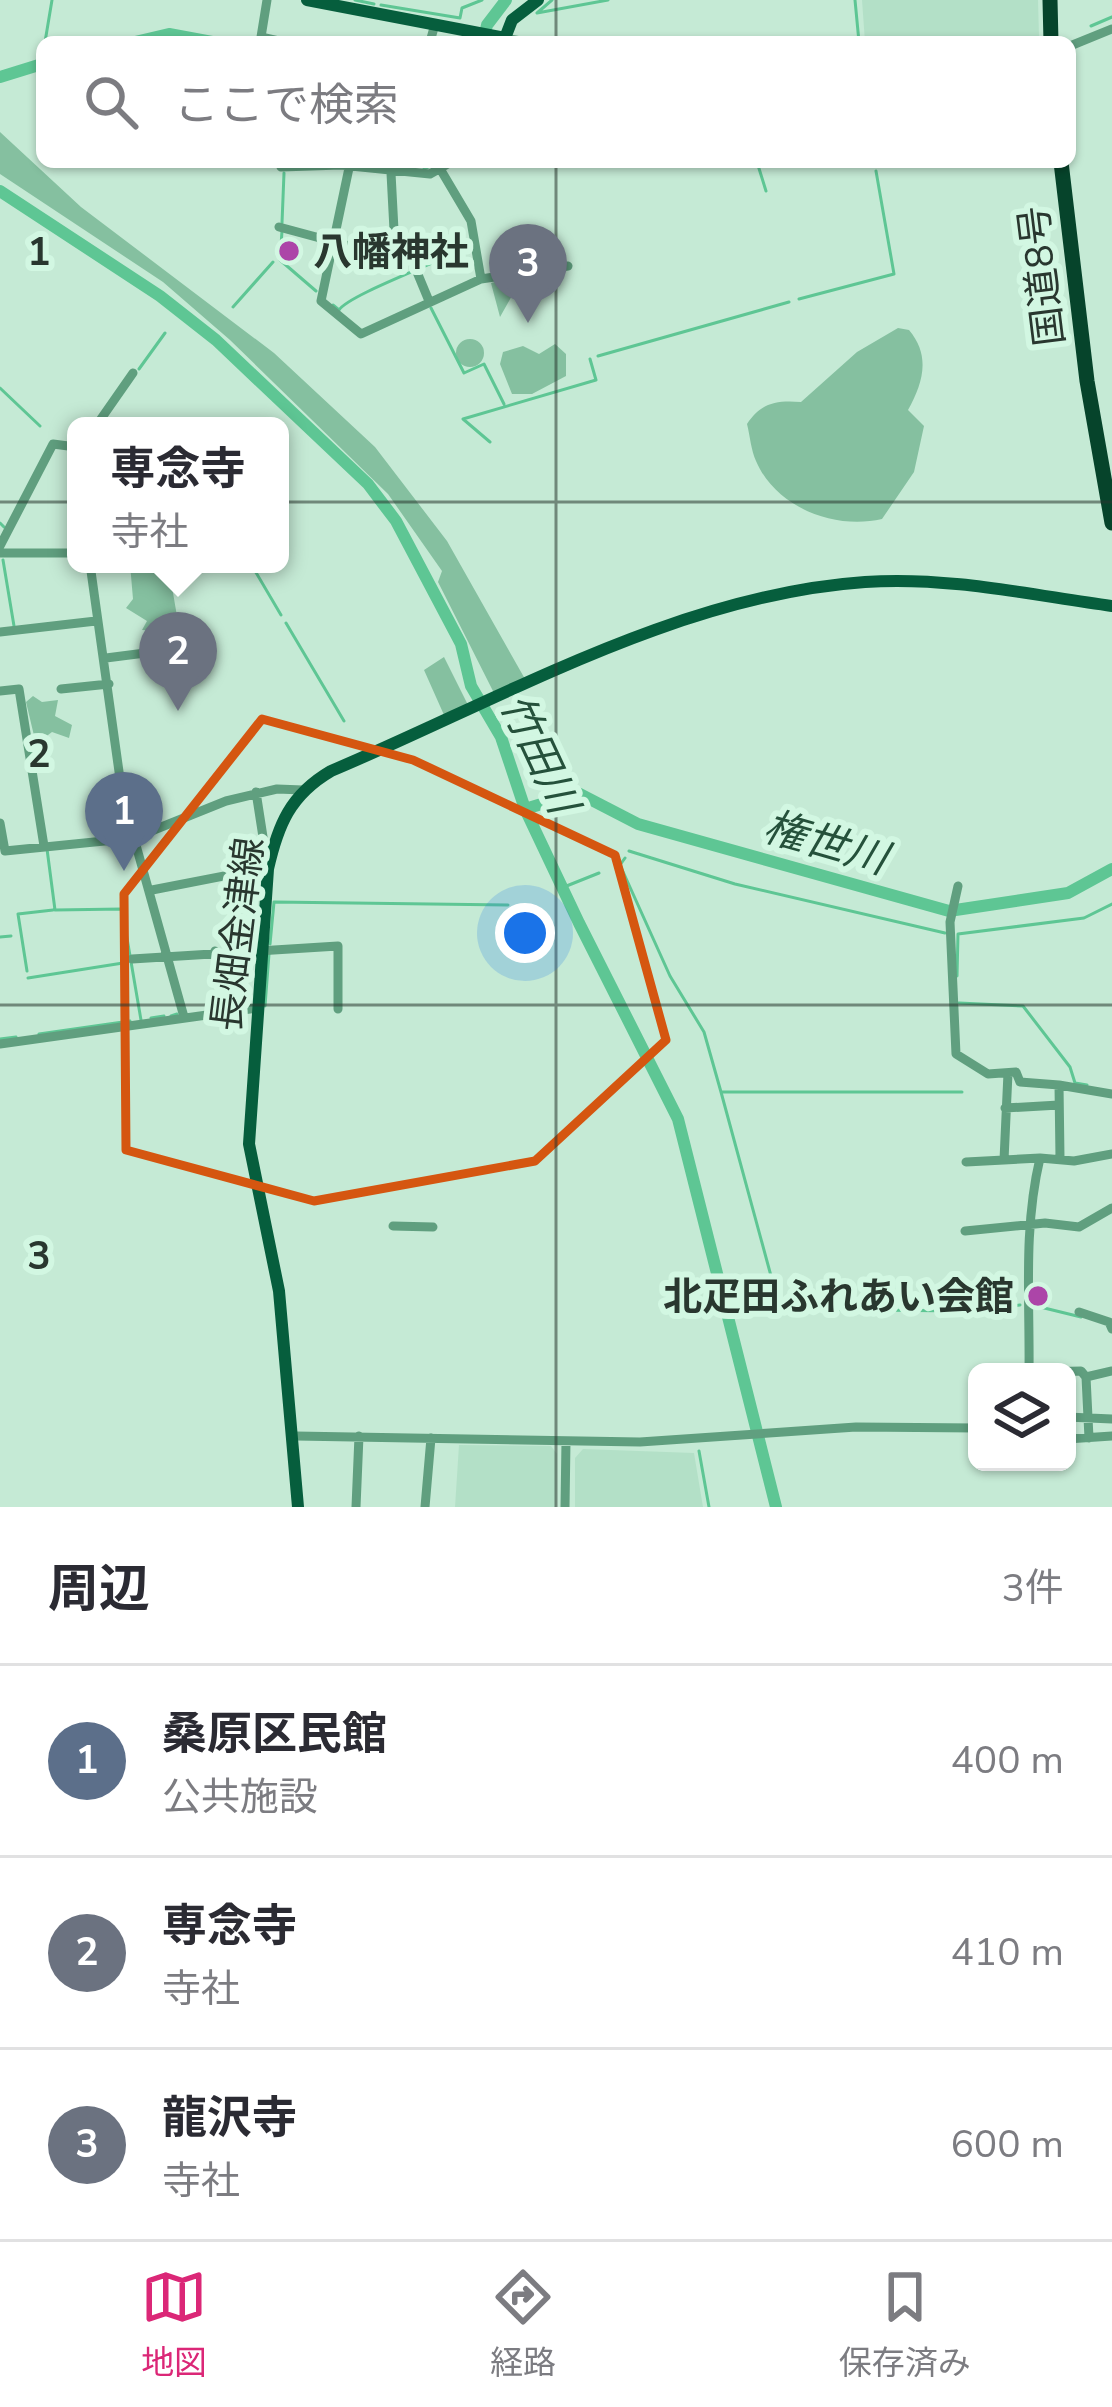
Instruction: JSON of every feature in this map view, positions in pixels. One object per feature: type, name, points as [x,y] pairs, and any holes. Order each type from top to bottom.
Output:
[{"type":"highway","points":[[1050,0],[1052,36]]},
{"type":"highway","name":"国道8号","points":[[1062,168],[1081,338],[1112,523]]},
{"type":"main road","points":[[307,0],[489,36]]},
{"type":"main road","points":[[506,36],[512,20],[538,0]]},
{"type":"main road","points":[[303,790],[331,771],[633,639],[773,596],[911,580],[1112,606]]},
{"type":"main road","name":"長畑金津線","points":[[298,1507],[296,1436],[272,1247],[249,1144],[266,868],[277,829],[303,790]]},
{"type":"street","points":[[261,36],[267,0]]},
{"type":"street","points":[[432,36],[435,24]]},
{"type":"street","points":[[1076,44],[1112,29]]},
{"type":"street","points":[[412,168],[391,173],[349,168],[321,301],[361,334],[481,279],[568,266]]},
{"type":"street","points":[[421,168],[442,172],[471,221],[481,279]]},
{"type":"street","points":[[442,172],[446,168]]},
{"type":"street","points":[[391,173],[395,249]]},
{"type":"street","points":[[279,227],[372,252],[407,248],[429,301]]},
{"type":"street","points":[[103,417],[133,373]]},
{"type":"street","points":[[67,446],[52,444],[0,549],[67,553]]},
{"type":"street","points":[[91,573],[131,837],[152,890],[184,1017]]},
{"type":"street","points":[[0,632],[96,620]]},
{"type":"street","points":[[106,658],[192,646]]},
{"type":"street","points":[[61,689],[109,684]]},
{"type":"street","points":[[0,691],[20,689],[44,846]]},
{"type":"street","points":[[0,823],[5,851],[131,837],[256,792],[303,790]]},
{"type":"street","points":[[152,890],[266,868],[256,792]]},
{"type":"street","points":[[958,886],[951,938],[956,1054],[988,1074],[1016,1072],[1020,1082],[1112,1094]]},
{"type":"street","points":[[132,959],[338,946],[338,1009]]},
{"type":"street","points":[[214,951],[223,1012]]},
{"type":"street","points":[[0,1044],[257,1008]]},
{"type":"street","points":[[1004,1160],[1008,1073]]},
{"type":"street","points":[[1059,1085],[1060,1158]]},
{"type":"street","points":[[1005,1108],[1058,1106]]},
{"type":"street","points":[[966,1162],[1112,1154]]},
{"type":"street","points":[[1028,1363],[1029,1226],[1040,1158]]},
{"type":"street","points":[[965,1231],[1079,1227],[1112,1208]]},
{"type":"street","points":[[393,1226],[433,1227]]},
{"type":"street","points":[[1079,1312],[1109,1322],[1112,1329]]},
{"type":"street","points":[[1076,1371],[1086,1377],[1089,1438]]},
{"type":"street","points":[[1086,1377],[1112,1371]]},
{"type":"street","points":[[1076,1418],[1112,1418]]},
{"type":"street","points":[[296,1436],[705,1441],[800,1431],[968,1429]]},
{"type":"street","points":[[356,1507],[359,1436]]},
{"type":"street","points":[[1076,1439],[1112,1436]]},
{"type":"street","points":[[425,1507],[431,1438]]},
{"type":"street","points":[[565,1507],[566,1441]]},
{"type":"highlighted area","points":[[262,719],[413,760],[615,855],[666,1040],[535,1161],[314,1201],[126,1150],[124,894]]},
{"type":"shaded area","points":[[862,0],[1038,0],[1039,36],[865,36]]},
{"type":"shaded area","points":[[0,132],[81,207],[274,353],[375,447],[447,541],[525,679],[494,693],[438,582],[442,571],[388,494],[230,340],[163,282],[0,174]]},
{"type":"shaded area","points":[[519,227],[547,233],[552,255],[533,260],[551,258],[552,266],[520,265],[514,238]]},
{"type":"shaded area","points":[[529,274],[545,282],[544,290],[514,292],[500,317],[491,283]]},
{"type":"shaded area","points":[[898,328],[909,330],[922,360],[921,380],[908,410],[924,426],[914,472],[882,519],[827,518],[792,503],[765,477],[754,457],[747,424],[770,404],[801,402],[857,352]]},
{"type":"shaded area","points":[[470,339],[480,343],[484,353],[480,363],[470,367],[460,363],[456,353],[460,343]]},
{"type":"shaded area","points":[[555,344],[566,354],[566,376],[532,394],[512,394],[500,364],[503,352],[523,346],[539,354]]},
{"type":"shaded area","points":[[131,573],[170,573],[182,645],[163,648],[157,631],[142,630],[147,621],[126,608],[133,599]]},
{"type":"shaded area","points":[[444,657],[468,705],[444,715],[424,670]]},
{"type":"shaded area","points":[[33,696],[42,702],[58,700],[55,716],[72,725],[69,738],[52,732],[36,744],[26,702]]},
{"type":"shaded area","points":[[459,1445],[551,1446],[557,1454],[556,1507],[455,1507]]},
{"type":"shaded area","points":[[583,1449],[694,1453],[703,1507],[575,1507],[575,1458]]},
{"type":"waterway","points":[[46,36],[52,0]]},
{"type":"waterway","points":[[355,0],[374,4]]},
{"type":"waterway","points":[[381,5],[460,18],[462,8],[482,0]]},
{"type":"waterway","points":[[484,36],[506,0]]},
{"type":"waterway","points":[[552,0],[537,13],[608,0]]},
{"type":"waterway","points":[[855,0],[858,36]]},
{"type":"waterway","points":[[1091,26],[1112,17]]},
{"type":"waterway","points":[[160,36],[180,36]]},
{"type":"waterway","points":[[0,77],[36,66]]},
{"type":"waterway","points":[[759,168],[766,191]]},
{"type":"waterway","points":[[799,299],[894,274],[876,171]]},
{"type":"waterway","points":[[282,223],[284,173]]},
{"type":"waterway","name":"竹田川","points":[[0,191],[160,296],[216,340],[368,484],[396,521],[461,644],[471,686],[501,737],[525,809],[678,1119],[776,1507]]},
{"type":"waterway","points":[[282,231],[280,260],[316,291]]},
{"type":"waterway","points":[[333,305],[339,310],[374,288],[460,250]]},
{"type":"waterway","points":[[233,307],[273,262]]},
{"type":"waterway","points":[[598,356],[789,302]]},
{"type":"waterway","points":[[431,308],[464,373],[484,364],[504,404]]},
{"type":"waterway","points":[[139,369],[165,333]]},
{"type":"waterway","points":[[490,442],[463,419],[596,380],[590,359]]},
{"type":"waterway","points":[[0,388],[40,426]]},
{"type":"waterway","points":[[0,523],[4,527]]},
{"type":"waterway","points":[[3,560],[14,626]]},
{"type":"waterway","points":[[256,573],[281,615]]},
{"type":"waterway","points":[[286,623],[344,721]]},
{"type":"waterway","name":"権世川","points":[[525,809],[578,793],[638,824],[949,911],[1068,893],[1112,869]]},
{"type":"waterway","points":[[47,849],[55,910],[122,909],[141,1020]]},
{"type":"waterway","points":[[629,851],[735,884],[945,933]]},
{"type":"waterway","points":[[625,858],[620,865],[670,976],[704,1032],[721,1092],[962,1092]]},
{"type":"waterway","points":[[564,887],[599,873]]},
{"type":"waterway","points":[[270,944],[274,902],[508,905]]},
{"type":"waterway","points":[[957,976],[958,934],[1084,918],[1112,904]]},
{"type":"waterway","points":[[27,971],[18,914],[53,910]]},
{"type":"waterway","points":[[0,937],[11,936]]},
{"type":"waterway","points":[[265,1006],[269,954]]},
{"type":"waterway","points":[[28,978],[123,963]]},
{"type":"waterway","points":[[959,1003],[1023,1006],[1070,1067],[1075,1083],[1087,1085]]},
{"type":"waterway","points":[[171,1016],[177,1014]]},
{"type":"waterway","points":[[151,1018],[164,1016]]},
{"type":"waterway","points":[[39,1034],[130,1021]]},
{"type":"waterway","points":[[0,1039],[16,1037]]},
{"type":"waterway","points":[[721,1092],[780,1309],[960,1311]]},
{"type":"waterway","points":[[969,1310],[1020,1305]]},
{"type":"waterway","points":[[1032,1305],[1081,1317]]},
{"type":"waterway","points":[[699,1451],[709,1507]]},
{"type":"place","name":"八幡神社","points":[[289,251]]},
{"type":"place","name":"龍沢寺","points":[[528,323]]},
{"type":"place","name":"専念寺","points":[[178,711]]},
{"type":"place","name":"桑原区民館","points":[[124,871]]},
{"type":"place","name":"北疋田ふれあい会館","points":[[1038,1296]]}]
